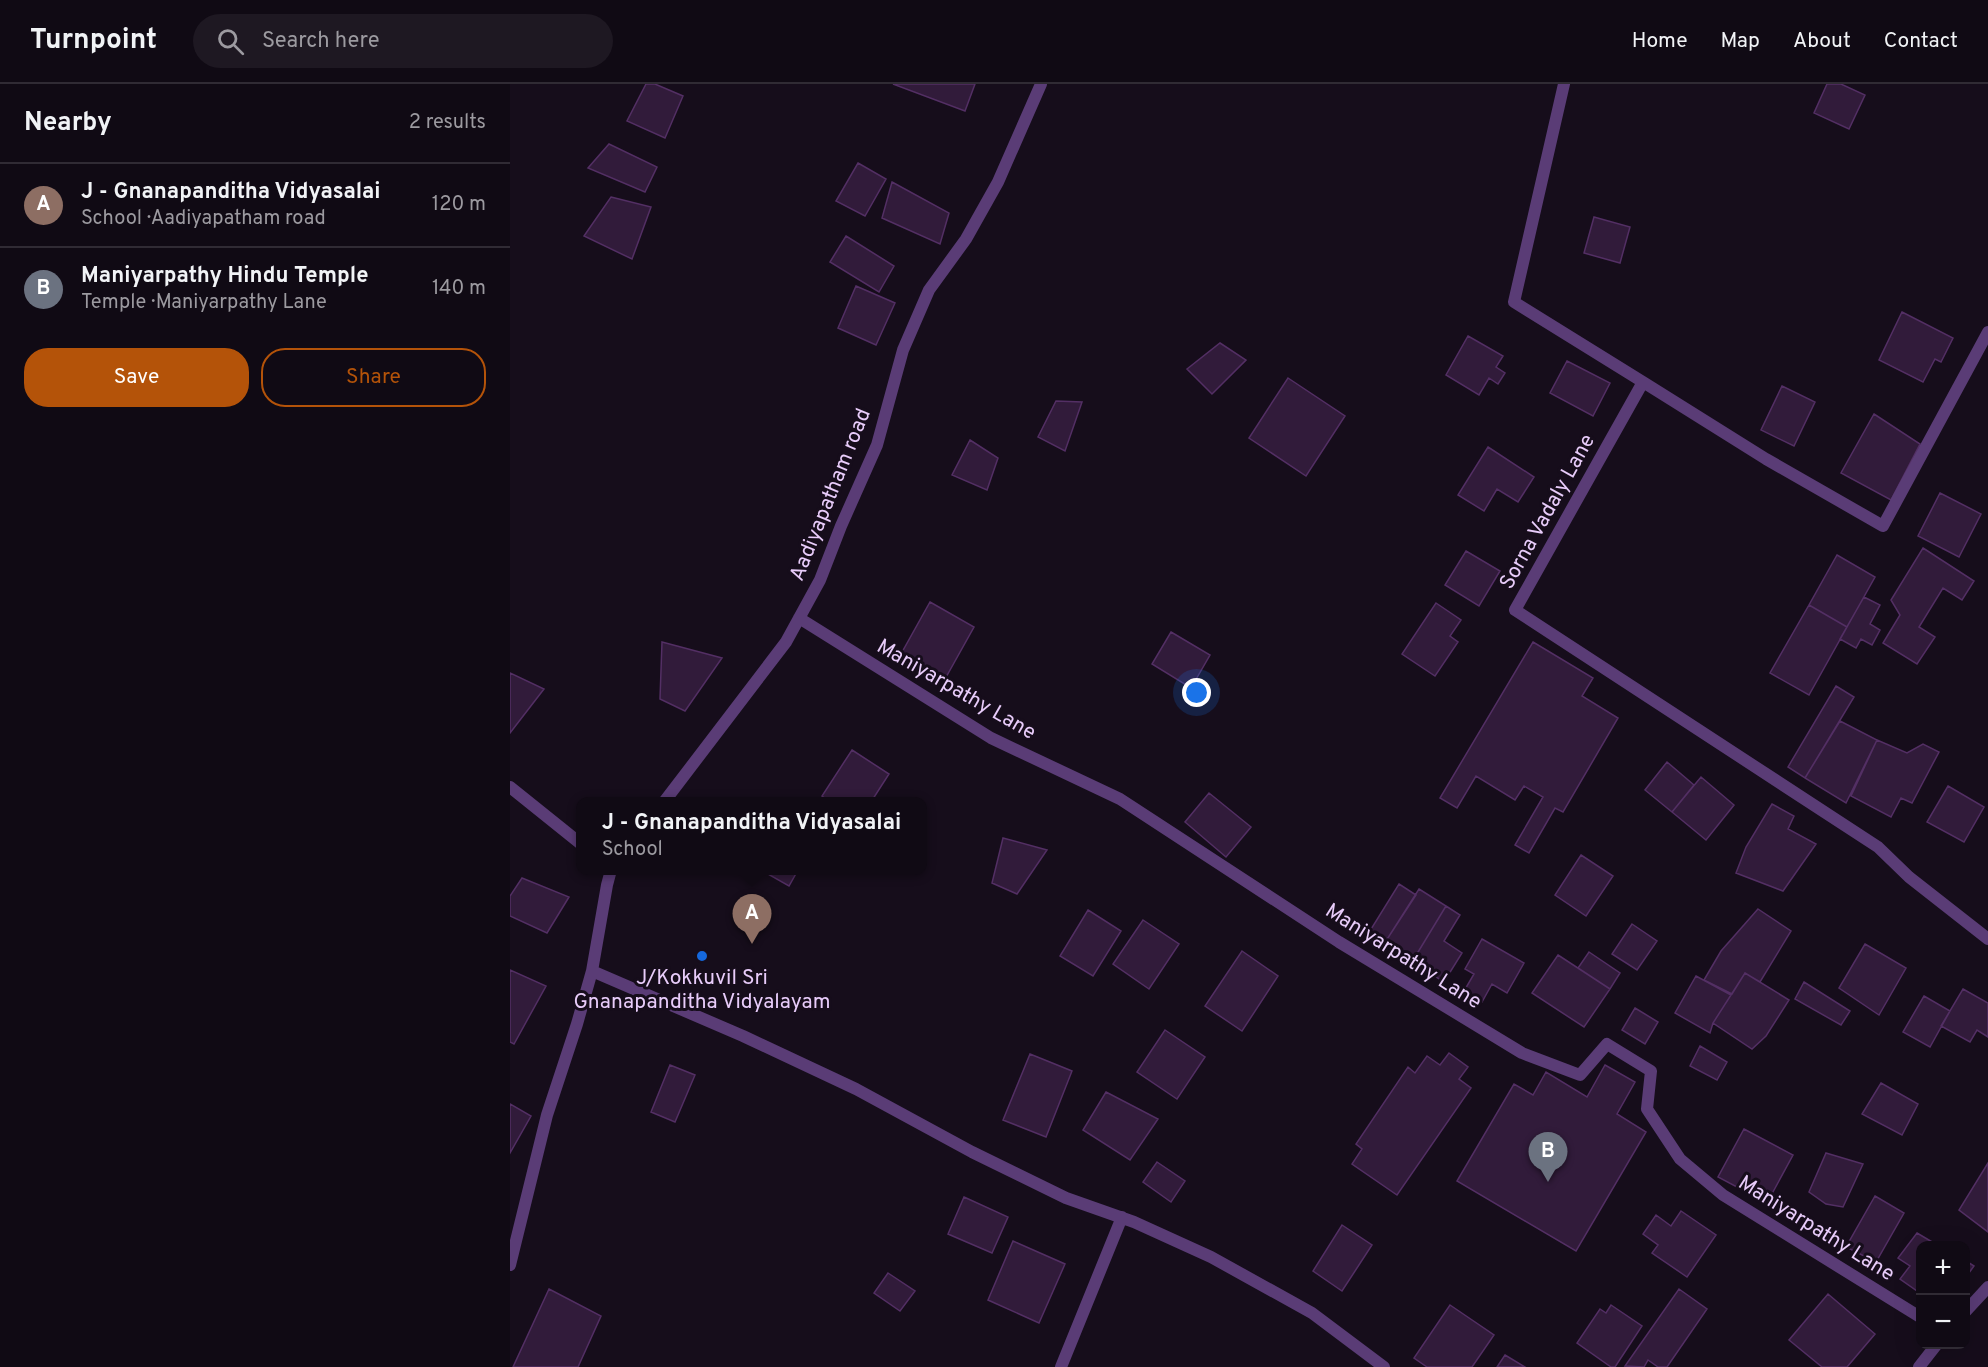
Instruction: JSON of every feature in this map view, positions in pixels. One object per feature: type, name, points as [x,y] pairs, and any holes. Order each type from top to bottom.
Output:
[{"type":"street","name":"Aadiyapatham road","points":[[667,797],[786,642],[820,580],[841,526],[877,446],[903,351],[929,290],[966,239],[998,182],[1041,84]]},
{"type":"street","points":[[1564,84],[1514,302],[1766,459],[1883,526],[1988,332]]},
{"type":"street","name":"Sorna Vadaly Lane","points":[[1643,382],[1515,610],[1878,847],[1909,877],[1988,939]]},
{"type":"street","name":"Maniyarpathy Lane","points":[[799,618],[991,738],[1120,799],[1339,942],[1522,1053],[1580,1075],[1607,1044],[1651,1071],[1647,1109],[1680,1159],[1723,1195],[1916,1315]]},
{"type":"street","points":[[510,787],[576,840]]},
{"type":"street","points":[[510,1265],[547,1115],[592,971],[610,875]]},
{"type":"street","points":[[592,971],[743,1036],[856,1089],[972,1152],[1066,1198],[1122,1217],[1211,1257],[1312,1313],[1384,1367]]},
{"type":"street","points":[[1061,1367],[1122,1217]]},
{"type":"street","points":[[1970,1306],[1988,1287]]},
{"type":"street","points":[[1919,1367],[1933,1349]]},
{"type":"building","points":[[646,84],[655,84],[683,96],[665,138],[627,121]]},
{"type":"building","points":[[893,84],[975,84],[965,111]]},
{"type":"building","points":[[1827,84],[1841,84],[1865,95],[1849,129],[1814,113]]},
{"type":"building","points":[[609,144],[657,167],[645,192],[588,168]]},
{"type":"building","points":[[858,163],[886,179],[865,216],[836,201]]},
{"type":"building","points":[[892,182],[949,213],[940,244],[882,218]]},
{"type":"building","points":[[611,197],[651,207],[632,259],[584,236]]},
{"type":"building","points":[[1594,217],[1630,227],[1620,263],[1584,253]]},
{"type":"building","points":[[846,236],[894,266],[879,292],[830,262]]},
{"type":"building","points":[[856,286],[895,303],[876,345],[838,328]]},
{"type":"building","points":[[1902,312],[1953,338],[1941,362],[1935,359],[1923,382],[1879,360]]},
{"type":"building","points":[[1468,336],[1503,356],[1496,367],[1505,373],[1498,384],[1489,378],[1479,395],[1446,375]]},
{"type":"building","points":[[1220,343],[1246,360],[1212,394],[1187,369]]},
{"type":"building","points":[[1567,361],[1610,383],[1593,416],[1550,393]]},
{"type":"building","points":[[1288,378],[1345,416],[1306,476],[1249,438]]},
{"type":"building","points":[[1782,386],[1815,402],[1794,446],[1761,430]]},
{"type":"building","points":[[1056,401],[1082,402],[1065,451],[1038,437]]},
{"type":"building","points":[[1874,414],[1920,444],[1891,500],[1841,473]]},
{"type":"building","points":[[970,440],[998,458],[987,490],[952,475]]},
{"type":"building","points":[[1488,447],[1534,477],[1518,502],[1497,489],[1484,511],[1458,495]]},
{"type":"building","points":[[1940,493],[1981,514],[1959,557],[1918,536]]},
{"type":"building","points":[[1923,548],[1974,581],[1962,600],[1943,588],[1919,627],[1935,637],[1917,664],[1883,643],[1900,615],[1891,600]]},
{"type":"building","points":[[1466,551],[1500,571],[1479,606],[1445,585]]},
{"type":"building","points":[[1837,555],[1875,577],[1847,627],[1809,605]]},
{"type":"building","points":[[1864,597],[1880,605],[1870,624],[1880,630],[1872,645],[1861,639],[1856,648],[1840,639]]},
{"type":"building","points":[[930,602],[974,627],[945,679],[901,654]]},
{"type":"building","points":[[1436,603],[1461,620],[1450,636],[1458,642],[1435,676],[1402,654]]},
{"type":"building","points":[[1809,605],[1847,627],[1809,695],[1770,673]]},
{"type":"building","points":[[1171,632],[1210,655],[1191,688],[1152,664]]},
{"type":"building","points":[[662,642],[722,658],[685,711],[660,699]]},
{"type":"building","points":[[1533,642],[1593,678],[1582,696],[1618,718],[1563,812],[1555,808],[1529,853],[1515,845],[1543,797],[1524,786],[1515,800],[1476,776],[1457,808],[1440,798]]},
{"type":"building","points":[[510,673],[544,689],[510,733]]},
{"type":"building","points":[[1836,686],[1854,697],[1805,778],[1788,767]]},
{"type":"building","points":[[1840,721],[1877,740],[1846,803],[1805,778]]},
{"type":"building","points":[[1877,740],[1907,753],[1923,744],[1939,752],[1912,803],[1901,798],[1891,817],[1851,796]]},
{"type":"building","points":[[852,750],[889,774],[874,797],[822,796]]},
{"type":"building","points":[[1667,762],[1694,785],[1672,812],[1645,790]]},
{"type":"building","points":[[1701,777],[1734,805],[1706,840],[1672,812]]},
{"type":"building","points":[[1948,786],[1984,807],[1964,842],[1927,822]]},
{"type":"building","points":[[1209,793],[1251,827],[1226,857],[1185,822]]},
{"type":"building","points":[[1772,804],[1794,816],[1788,829],[1816,844],[1783,891],[1736,873],[1746,847]]},
{"type":"building","points":[[1003,838],[1047,850],[1017,894],[992,883]]},
{"type":"building","points":[[1581,855],[1613,876],[1586,916],[1555,895]]},
{"type":"building","points":[[770,875],[795,875],[789,886]]},
{"type":"building","points":[[522,878],[569,897],[547,933],[510,916],[510,896]]},
{"type":"building","points":[[1399,884],[1416,895],[1384,944],[1368,934]]},
{"type":"building","points":[[1419,889],[1446,906],[1412,962],[1384,944]]},
{"type":"building","points":[[1446,906],[1460,915],[1444,941],[1462,953],[1444,982],[1412,962]]},
{"type":"building","points":[[1758,909],[1791,931],[1760,982],[1745,973],[1732,994],[1704,980],[1721,951]]},
{"type":"building","points":[[1088,910],[1121,931],[1093,976],[1060,956]]},
{"type":"building","points":[[1143,920],[1179,944],[1149,989],[1113,964]]},
{"type":"building","points":[[1632,924],[1657,941],[1637,970],[1612,954]]},
{"type":"building","points":[[1482,939],[1524,963],[1507,993],[1492,984],[1482,1002],[1464,991],[1474,974],[1465,969]]},
{"type":"building","points":[[1865,944],[1906,968],[1879,1015],[1839,988]]},
{"type":"building","points":[[1242,951],[1278,976],[1242,1031],[1205,1006]]},
{"type":"building","points":[[1589,952],[1620,973],[1610,989],[1578,968]]},
{"type":"building","points":[[1558,955],[1610,989],[1584,1027],[1532,993]]},
{"type":"building","points":[[510,970],[546,986],[514,1044],[510,1042]]},
{"type":"building","points":[[1745,973],[1789,1000],[1766,1036],[1752,1049],[1713,1023]]},
{"type":"building","points":[[1696,976],[1731,995],[1713,1023],[1710,1033],[1675,1013]]},
{"type":"building","points":[[1804,982],[1850,1011],[1841,1025],[1795,999]]},
{"type":"building","points":[[1963,989],[1988,1003],[1988,1037],[1977,1030],[1970,1042],[1941,1026]]},
{"type":"building","points":[[1924,996],[1950,1011],[1930,1047],[1903,1032]]},
{"type":"building","points":[[1635,1008],[1658,1022],[1645,1044],[1622,1030]]},
{"type":"building","points":[[1165,1030],[1205,1057],[1177,1099],[1137,1072]]},
{"type":"building","points":[[1700,1046],[1727,1062],[1717,1080],[1690,1066]]},
{"type":"building","points":[[1449,1053],[1468,1067],[1459,1079],[1471,1088],[1397,1195],[1352,1164],[1362,1149],[1356,1144],[1408,1067],[1415,1073],[1427,1056],[1440,1065]]},
{"type":"building","points":[[1030,1054],[1072,1071],[1046,1137],[1003,1120]]},
{"type":"building","points":[[670,1065],[695,1075],[675,1122],[651,1112]]},
{"type":"building","points":[[1605,1065],[1635,1082],[1617,1114],[1646,1132],[1576,1251],[1457,1181],[1514,1084],[1533,1095],[1546,1072],[1587,1097]]},
{"type":"building","points":[[1881,1083],[1918,1104],[1902,1135],[1862,1114]]},
{"type":"building","points":[[1106,1092],[1158,1119],[1130,1160],[1083,1130]]},
{"type":"building","points":[[510,1104],[531,1116],[510,1153]]},
{"type":"building","points":[[1744,1129],[1793,1155],[1767,1203],[1718,1177]]},
{"type":"building","points":[[1826,1153],[1863,1164],[1843,1207],[1826,1204],[1809,1192]]},
{"type":"building","points":[[1157,1162],[1185,1181],[1171,1202],[1143,1182]]},
{"type":"building","points":[[1988,1163],[1988,1232],[1959,1210]]},
{"type":"building","points":[[1875,1196],[1904,1213],[1876,1262],[1846,1247]]},
{"type":"building","points":[[964,1197],[1008,1217],[992,1253],[948,1234]]},
{"type":"building","points":[[1681,1211],[1716,1235],[1687,1277],[1652,1253],[1658,1245],[1643,1234],[1656,1215],[1671,1226]]},
{"type":"building","points":[[1342,1225],[1372,1245],[1342,1291],[1313,1271]]},
{"type":"building","points":[[1917,1233],[1931,1241],[1916,1241],[1916,1290],[1900,1279],[1910,1266],[1898,1258]]},
{"type":"building","points":[[1013,1241],[1065,1264],[1039,1323],[988,1300]]},
{"type":"building","points":[[888,1273],[915,1291],[900,1311],[874,1293]]},
{"type":"building","points":[[549,1289],[601,1316],[578,1367],[513,1367]]},
{"type":"building","points":[[1679,1289],[1707,1309],[1667,1367],[1658,1367],[1648,1360],[1644,1367],[1625,1366]]},
{"type":"building","points":[[1828,1294],[1875,1334],[1847,1367],[1822,1367],[1789,1340]]},
{"type":"building","points":[[1450,1305],[1494,1335],[1472,1367],[1427,1367],[1414,1358]]},
{"type":"building","points":[[1611,1305],[1642,1326],[1615,1367],[1611,1367],[1577,1343],[1600,1309],[1606,1313]]},
{"type":"building","points":[[1505,1355],[1525,1367],[1497,1367]]},
{"type":"place","name":"J - Gnanapanditha Vidyasalai","points":[[752,944]]},
{"type":"place","name":"J/Kokkuvil Sri Gnanapanditha Vidyalayam","points":[[702,956]]},
{"type":"place","name":"Maniyarpathy Hindu Temple","points":[[1548,1182]]}]
